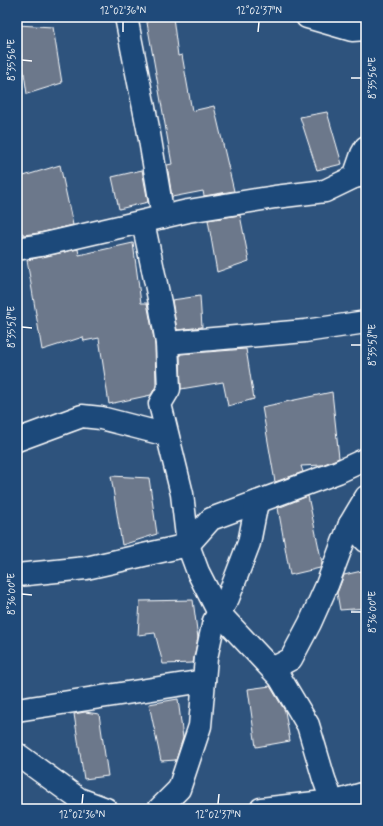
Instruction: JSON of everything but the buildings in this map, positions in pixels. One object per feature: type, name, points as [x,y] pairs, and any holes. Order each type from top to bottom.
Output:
[{"type":"street","points":[[126,17],[148,128],[153,220],[160,303],[167,343],[169,389],[160,404],[182,494],[188,545],[198,572],[219,613],[280,678],[308,725],[324,780],[338,803]]},
{"type":"street","points":[[308,17],[352,30],[366,29]]},
{"type":"street","points":[[17,249],[41,245],[188,211],[275,197],[325,191],[360,176],[362,154],[366,147]]},
{"type":"street","points":[[167,343],[305,331],[366,322]]},
{"type":"street","points":[[17,438],[82,416],[101,418],[167,435]]},
{"type":"street","points":[[17,575],[86,568],[188,545],[211,519],[338,472],[366,459]]},
{"type":"street","points":[[272,669],[290,659],[310,623],[327,585],[350,524],[366,498]]},
{"type":"street","points":[[159,809],[179,789],[200,726],[206,658],[214,621],[228,598],[249,543],[257,502]]},
{"type":"street","points":[[350,524],[366,541]]},
{"type":"street","points":[[17,710],[204,681]]},
{"type":"street","points":[[17,754],[78,799],[106,809]]},
{"type":"street","points":[[261,809],[338,803],[366,793]]}]
